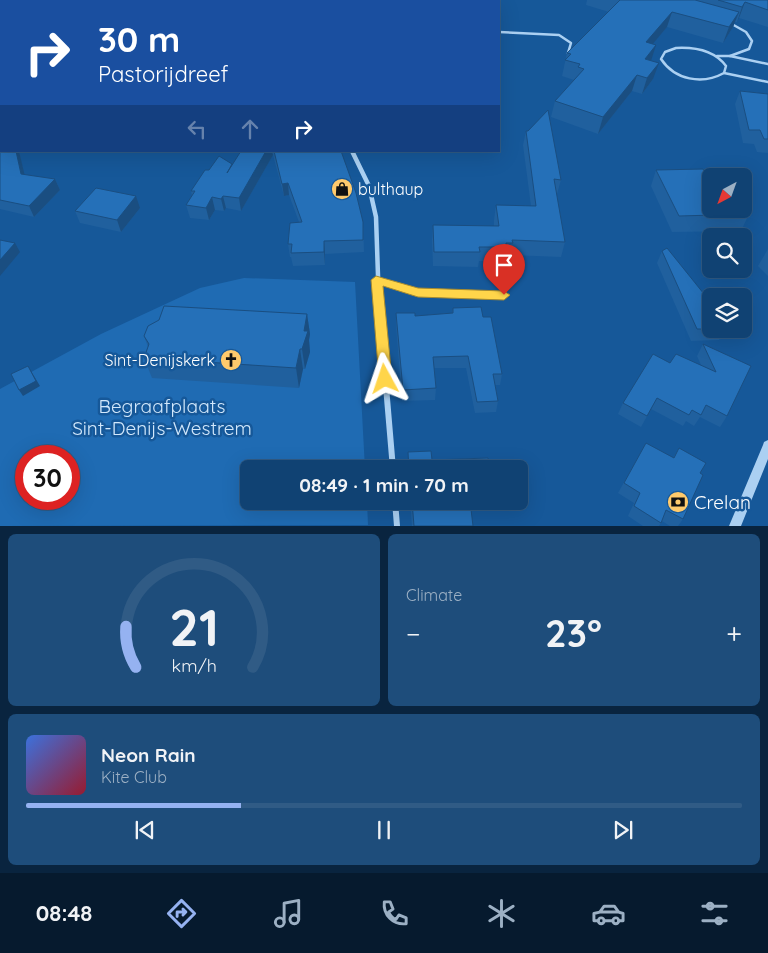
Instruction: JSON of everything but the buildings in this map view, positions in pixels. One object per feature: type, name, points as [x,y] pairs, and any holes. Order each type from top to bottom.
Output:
[{"type":"street","points":[[352,152],[369,186],[376,217],[376,280],[392,460]]},
{"type":"street","points":[[376,280],[418,293],[504,295]]},
{"type":"street","points":[[735,526],[768,445]]},
{"type":"street","points":[[396,510],[397,526]]},
{"type":"lane","points":[[727,22],[736,25],[746,32],[752,40],[749,49],[730,56]]},
{"type":"lane","points":[[500,32],[560,36],[571,43],[568,56]]},
{"type":"lane","points":[[768,64],[730,56],[717,56],[704,51],[678,48],[665,52],[661,60],[670,71],[695,79],[713,78],[724,73],[768,82]]},
{"type":"lane","points":[[717,56],[726,66],[724,73]]},
{"type":"green space","name":"Begraafplaats Sint-Denijs-Westrem","points":[[244,278],[355,282],[365,460],[240,460],[240,510],[367,510],[368,525],[0,526],[0,389],[101,334],[200,288]]},
{"type":"place","name":"bulthaup","points":[[342,189]]},
{"type":"place","name":"Sint-Denijskerk","points":[[231,360]]},
{"type":"place","name":"Crelan","points":[[678,502]]},
{"type":"route","points":[[385,379],[376,280],[418,293],[504,295]]}]
